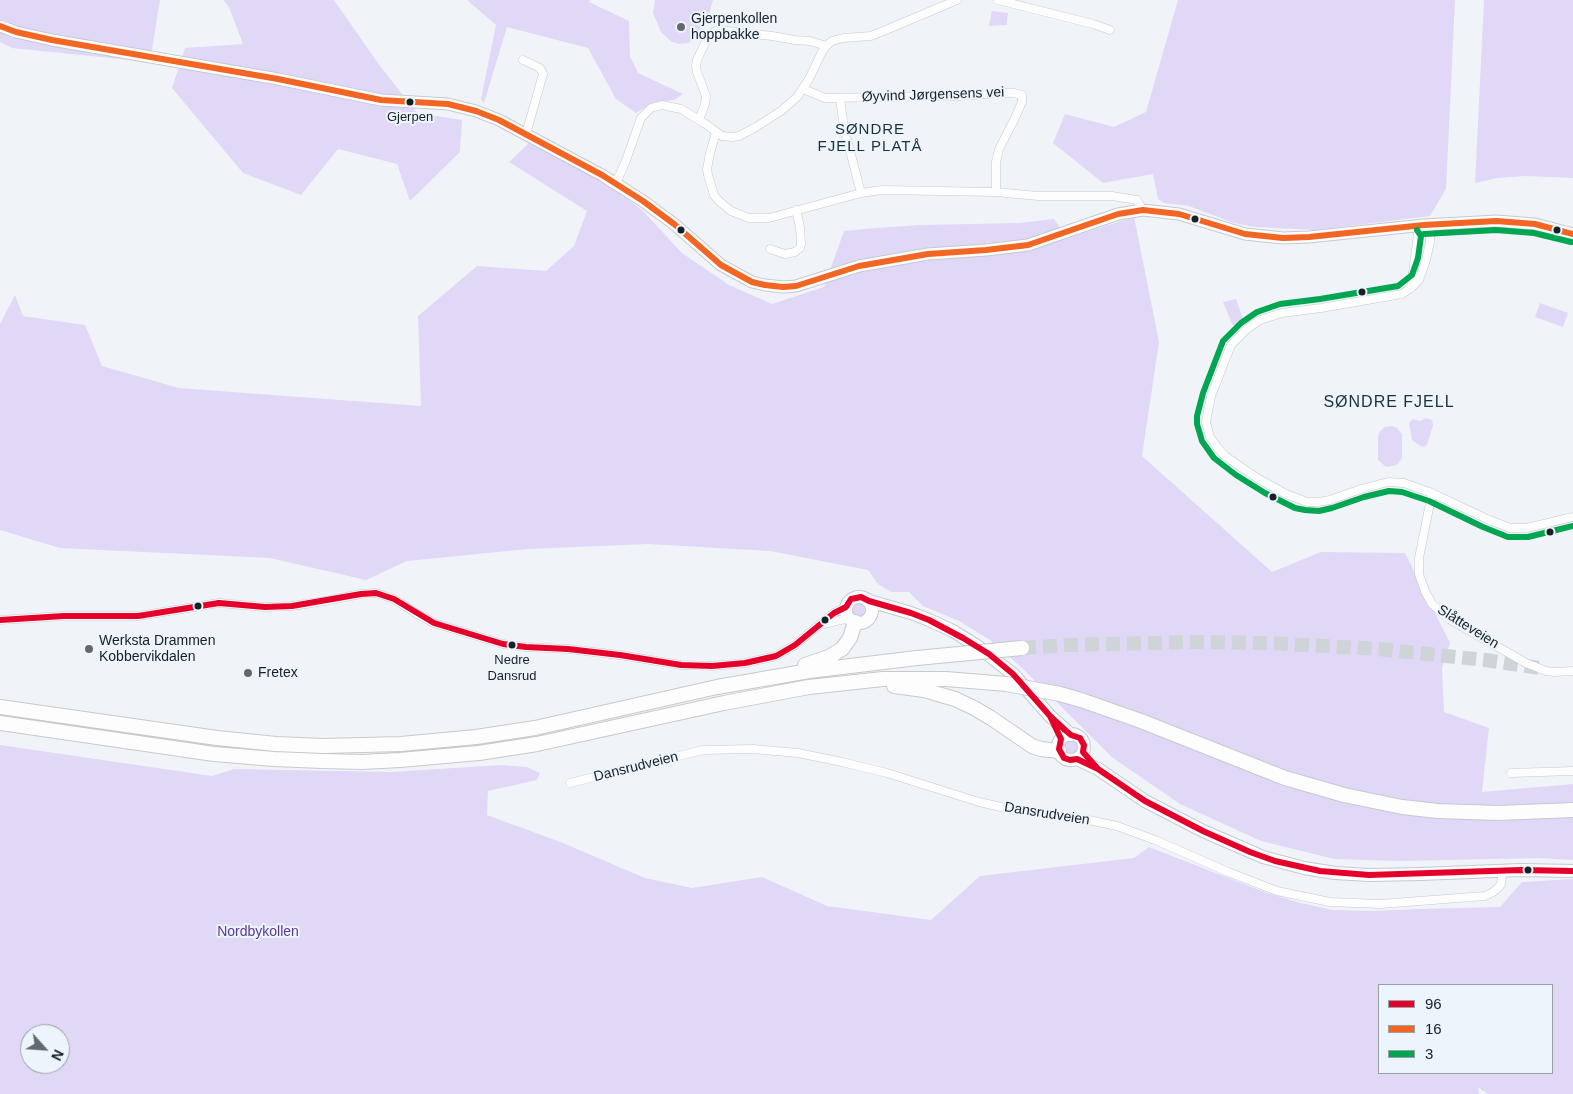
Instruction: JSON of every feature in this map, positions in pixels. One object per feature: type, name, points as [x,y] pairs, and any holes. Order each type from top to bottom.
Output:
[{"type":"highway","points":[[716,687],[763,673],[800,667],[829,657],[847,644],[850,616]]},
{"type":"highway","points":[[0,707],[217,738],[276,744],[362,746],[436,742],[535,728],[716,687],[809,672],[917,658],[1022,648]]},
{"type":"highway","points":[[0,723],[214,754],[274,759],[371,761],[440,757],[538,744],[724,703],[809,687],[883,680],[946,679],[1006,684],[1081,700],[1141,721],[1285,778],[1344,795],[1402,807],[1438,811],[1498,813],[1573,810]]},
{"type":"highway","points":[[809,687],[890,686],[906,687],[940,694],[974,708],[1032,746],[1041,749],[1064,742]]},
{"type":"main road","points":[[0,26],[16,32],[52,40],[269,77],[381,100],[448,104],[486,115],[580,162],[616,183],[674,224],[721,265],[752,282],[775,286],[796,286],[859,266],[906,257],[1028,245],[1118,214],[1143,210],[1178,214],[1245,234],[1283,238],[1424,225],[1496,221],[1535,224],[1573,234]]},
{"type":"main road","points":[[869,602],[872,608],[870,615],[864,621],[850,616],[849,601],[856,597],[863,597],[869,602],[911,613],[929,620],[977,646],[1013,674],[1050,716],[1064,742],[1062,757],[1070,760],[1080,755],[1084,745],[1082,740],[1077,736],[1064,742]]},
{"type":"main road","points":[[870,615],[892,609]]},
{"type":"main road","points":[[1080,755],[1139,798],[1181,820],[1250,852],[1289,864],[1320,871],[1369,875],[1502,870],[1573,872]]},
{"type":"street","points":[[616,183],[638,124],[646,112],[657,106],[671,106],[681,110],[727,137],[739,136],[756,127],[791,103],[803,89],[826,46],[832,41],[881,32],[957,0]]},
{"type":"street","points":[[998,0],[1110,30]]},
{"type":"street","points":[[699,120],[706,96],[697,72],[696,60],[712,33],[727,31],[772,36],[810,41],[826,46]]},
{"type":"street","points":[[523,60],[537,66],[542,70],[543,74],[526,134]]},
{"type":"street","name":"Øyvind Jørgensens vei","points":[[803,89],[825,98],[958,96],[1000,92],[1014,92],[1022,95],[1022,102],[999,149],[996,162],[996,192]]},
{"type":"street","points":[[840,98],[844,128],[861,193]]},
{"type":"street","points":[[716,132],[708,162],[708,175],[714,195],[736,214],[749,218],[769,218],[861,193],[882,190],[1123,197],[1137,200],[1143,210]]},
{"type":"street","points":[[770,249],[784,254],[795,252],[800,248],[800,227],[796,210]]},
{"type":"street","points":[[1411,288],[1418,234],[1424,225],[1430,233],[1430,242],[1419,280],[1411,288],[1402,294],[1282,313],[1260,320],[1247,329],[1231,344],[1211,396],[1206,422],[1210,437],[1216,447],[1225,456],[1263,482],[1307,502],[1318,502],[1388,482],[1404,483],[1432,493],[1510,528],[1527,528],[1573,517]]},
{"type":"street","name":"Slåtteveien","points":[[1432,493],[1419,558],[1419,574],[1432,604],[1449,619],[1526,663],[1546,671],[1564,673],[1573,671]]},
{"type":"street","points":[[0,620],[64,616],[138,616],[219,603],[265,607],[292,606],[376,593],[394,599],[434,623],[503,644],[526,648],[568,649],[612,654],[695,666],[730,665],[776,656],[796,645],[834,613],[850,616]]},
{"type":"street","name":"Dansrudveien","points":[[570,783],[703,750],[753,749],[798,754],[842,762],[887,773],[979,802],[1014,810],[1084,819],[1117,826],[1277,891],[1330,902],[1380,904],[1486,896],[1501,884],[1502,870]]},
{"type":"street","points":[[1511,773],[1573,771]]},
{"type":"green space","points":[[0,0],[160,0],[150,62],[12,48],[0,42]]},
{"type":"green space","points":[[223,0],[334,0],[380,66],[417,113],[462,120],[460,152],[410,201],[397,164],[338,149],[301,195],[243,173],[172,88],[185,48],[243,44],[229,7]]},
{"type":"green space","points":[[467,0],[590,0],[589,2],[629,21],[630,56],[638,73],[683,94],[674,100],[655,102],[636,113],[616,99],[588,48],[507,27],[484,103],[481,99],[496,25]]},
{"type":"green space","name":"Gjerpenkollen hoppbakke","points":[[655,0],[713,0],[707,22],[689,43],[679,44],[672,42],[661,32],[653,13]]},
{"type":"green space","points":[[1178,0],[1455,0],[1446,189],[1430,216],[1316,230],[1255,227],[1234,223],[1189,206],[1164,203],[1158,199],[1153,174],[1103,183],[1053,143],[1065,114],[1114,127],[1146,112]]},
{"type":"green space","points":[[1484,0],[1573,0],[1573,178],[1525,176],[1498,178],[1475,183]]},
{"type":"green space","points":[[992,11],[1008,13],[1007,25],[989,26]]},
{"type":"green space","points":[[531,141],[611,186],[642,210],[682,253],[729,285],[772,304],[824,287],[844,231],[921,225],[1020,223],[1054,219],[1067,238],[1134,217],[1159,342],[1142,456],[1272,572],[1321,552],[1405,553],[1450,643],[1442,668],[1444,712],[1489,728],[1482,792],[1573,784],[1573,860],[1538,858],[1400,861],[1334,859],[1261,841],[1180,804],[1113,758],[1021,667],[990,640],[959,621],[923,606],[909,592],[891,592],[878,584],[868,570],[770,551],[648,544],[528,549],[407,561],[366,580],[270,558],[60,548],[0,530],[0,324],[15,295],[23,316],[85,325],[102,366],[179,388],[421,406],[418,316],[477,266],[546,271],[574,246],[587,211],[509,162]]},
{"type":"green space","points":[[1236,299],[1244,322],[1233,326],[1223,302]]},
{"type":"green space","points":[[1540,303],[1568,313],[1563,327],[1535,317]]},
{"type":"green space","points":[[1426,418],[1432,420],[1433,425],[1427,445],[1422,447],[1412,440],[1409,423],[1413,419],[1420,421]]},
{"type":"green space","points":[[1392,426],[1397,428],[1402,434],[1402,458],[1398,464],[1386,467],[1378,460],[1378,436],[1385,427]]},
{"type":"green space","points":[[858,603],[863,605],[865,610],[863,615],[858,617],[853,615],[851,610],[853,605]]},
{"type":"green space","points":[[1071,741],[1076,743],[1078,748],[1076,753],[1071,755],[1066,753],[1064,748],[1066,743]]},
{"type":"green space","name":"Nordbykollen","points":[[0,745],[212,776],[234,769],[391,772],[501,765],[527,767],[540,773],[537,780],[488,791],[487,815],[563,843],[645,878],[692,888],[762,877],[827,906],[931,920],[980,876],[1134,858],[1149,847],[1267,893],[1333,910],[1373,911],[1500,907],[1522,882],[1573,879],[1573,1094],[1488,1094],[1478,1087],[1479,1094],[0,1094]]},
{"type":"tunnel","points":[[1022,648],[1189,642],[1268,643],[1379,649],[1540,668]]},
{"type":"transit line","name":"16","points":[[0,26],[16,32],[52,40],[278,79],[381,100],[448,104],[476,111],[499,120],[602,175],[643,201],[674,224],[721,265],[752,282],[765,285],[796,286],[859,266],[928,254],[1028,245],[1118,214],[1143,210],[1179,214],[1245,234],[1283,238],[1424,225],[1496,221],[1535,224],[1573,234]]},
{"type":"transit line","name":"3","points":[[1417,230],[1421,236],[1418,258],[1412,275],[1398,286],[1280,304],[1257,312],[1241,323],[1223,341],[1203,393],[1197,416],[1197,424],[1202,441],[1214,458],[1236,475],[1265,493],[1295,508],[1319,511],[1389,491],[1402,492],[1429,501],[1508,537],[1528,537],[1573,526]]},
{"type":"transit line","name":"3","points":[[1424,234],[1496,230],[1534,233],[1571,242]]},
{"type":"transit line","name":"96","points":[[0,620],[64,616],[138,616],[219,603],[265,607],[292,606],[376,593],[394,599],[434,623],[503,644],[620,655],[681,665],[712,666],[745,663],[776,656],[795,645],[834,613],[846,607],[851,599],[861,597],[929,620],[989,654],[1013,674],[1065,730],[1071,735],[1080,738],[1084,745],[1083,752],[1098,769]]},
{"type":"transit line","name":"96","points":[[1050,716],[1061,739],[1059,749],[1064,758],[1070,760],[1077,759],[1098,769],[1145,801],[1203,831],[1275,861],[1320,871],[1369,875],[1521,870],[1573,871]]},
{"type":"place","name":"Gjerpenkollen hoppbakke","points":[[681,27]]},
{"type":"place","name":"Gjerpen","points":[[410,102]]},
{"type":"place","name":"Nedre Dansrud","points":[[512,645]]},
{"type":"place","name":"Werksta Drammen Kobbervikdalen","points":[[89,649]]},
{"type":"place","name":"Fretex","points":[[248,673]]},
{"type":"district","name":"SØNDRE FJELL PLATÅ","points":[[870,138]]},
{"type":"district","name":"SØNDRE FJELL","points":[[1389,403]]}]
